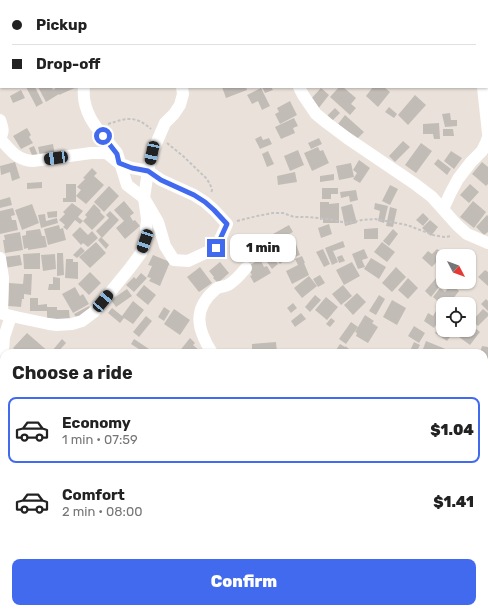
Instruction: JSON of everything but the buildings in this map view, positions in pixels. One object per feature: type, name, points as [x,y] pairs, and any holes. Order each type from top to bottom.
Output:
[{"type":"street","points":[[0,120],[3,134],[0,140],[15,155],[26,161],[90,153],[108,154],[119,163],[132,168],[148,171],[161,180],[194,195],[205,202],[227,224],[216,248],[188,261],[174,260],[165,246],[158,222],[144,198],[127,185],[119,163],[117,154],[89,118],[83,95],[84,88]]},
{"type":"street","points":[[4,314],[57,325],[72,324],[82,321],[94,312],[130,268],[141,253],[145,241],[147,218],[144,198],[152,153],[165,123],[180,106],[183,94],[182,88]]},
{"type":"street","points":[[443,210],[458,179],[482,151],[488,139],[483,88]]},
{"type":"street","points":[[303,90],[316,114],[432,197],[467,234],[488,243]]},
{"type":"street","points":[[0,258],[3,278],[3,349]]},
{"type":"street","points":[[209,349],[201,331],[198,317],[201,309],[206,299],[217,288],[228,284],[238,277],[246,268]]},
{"type":"path","points":[[96,127],[125,119],[135,119],[145,124],[192,164],[206,178],[212,190],[209,198],[205,202]]},
{"type":"path","points":[[227,224],[257,216],[282,213],[294,217],[328,219],[347,223],[375,219],[407,224],[433,235],[444,237],[467,234]]},
{"type":"route","points":[[103,136],[119,157],[119,163],[132,168],[148,171],[161,180],[194,195],[214,210],[227,224],[216,248]]}]
